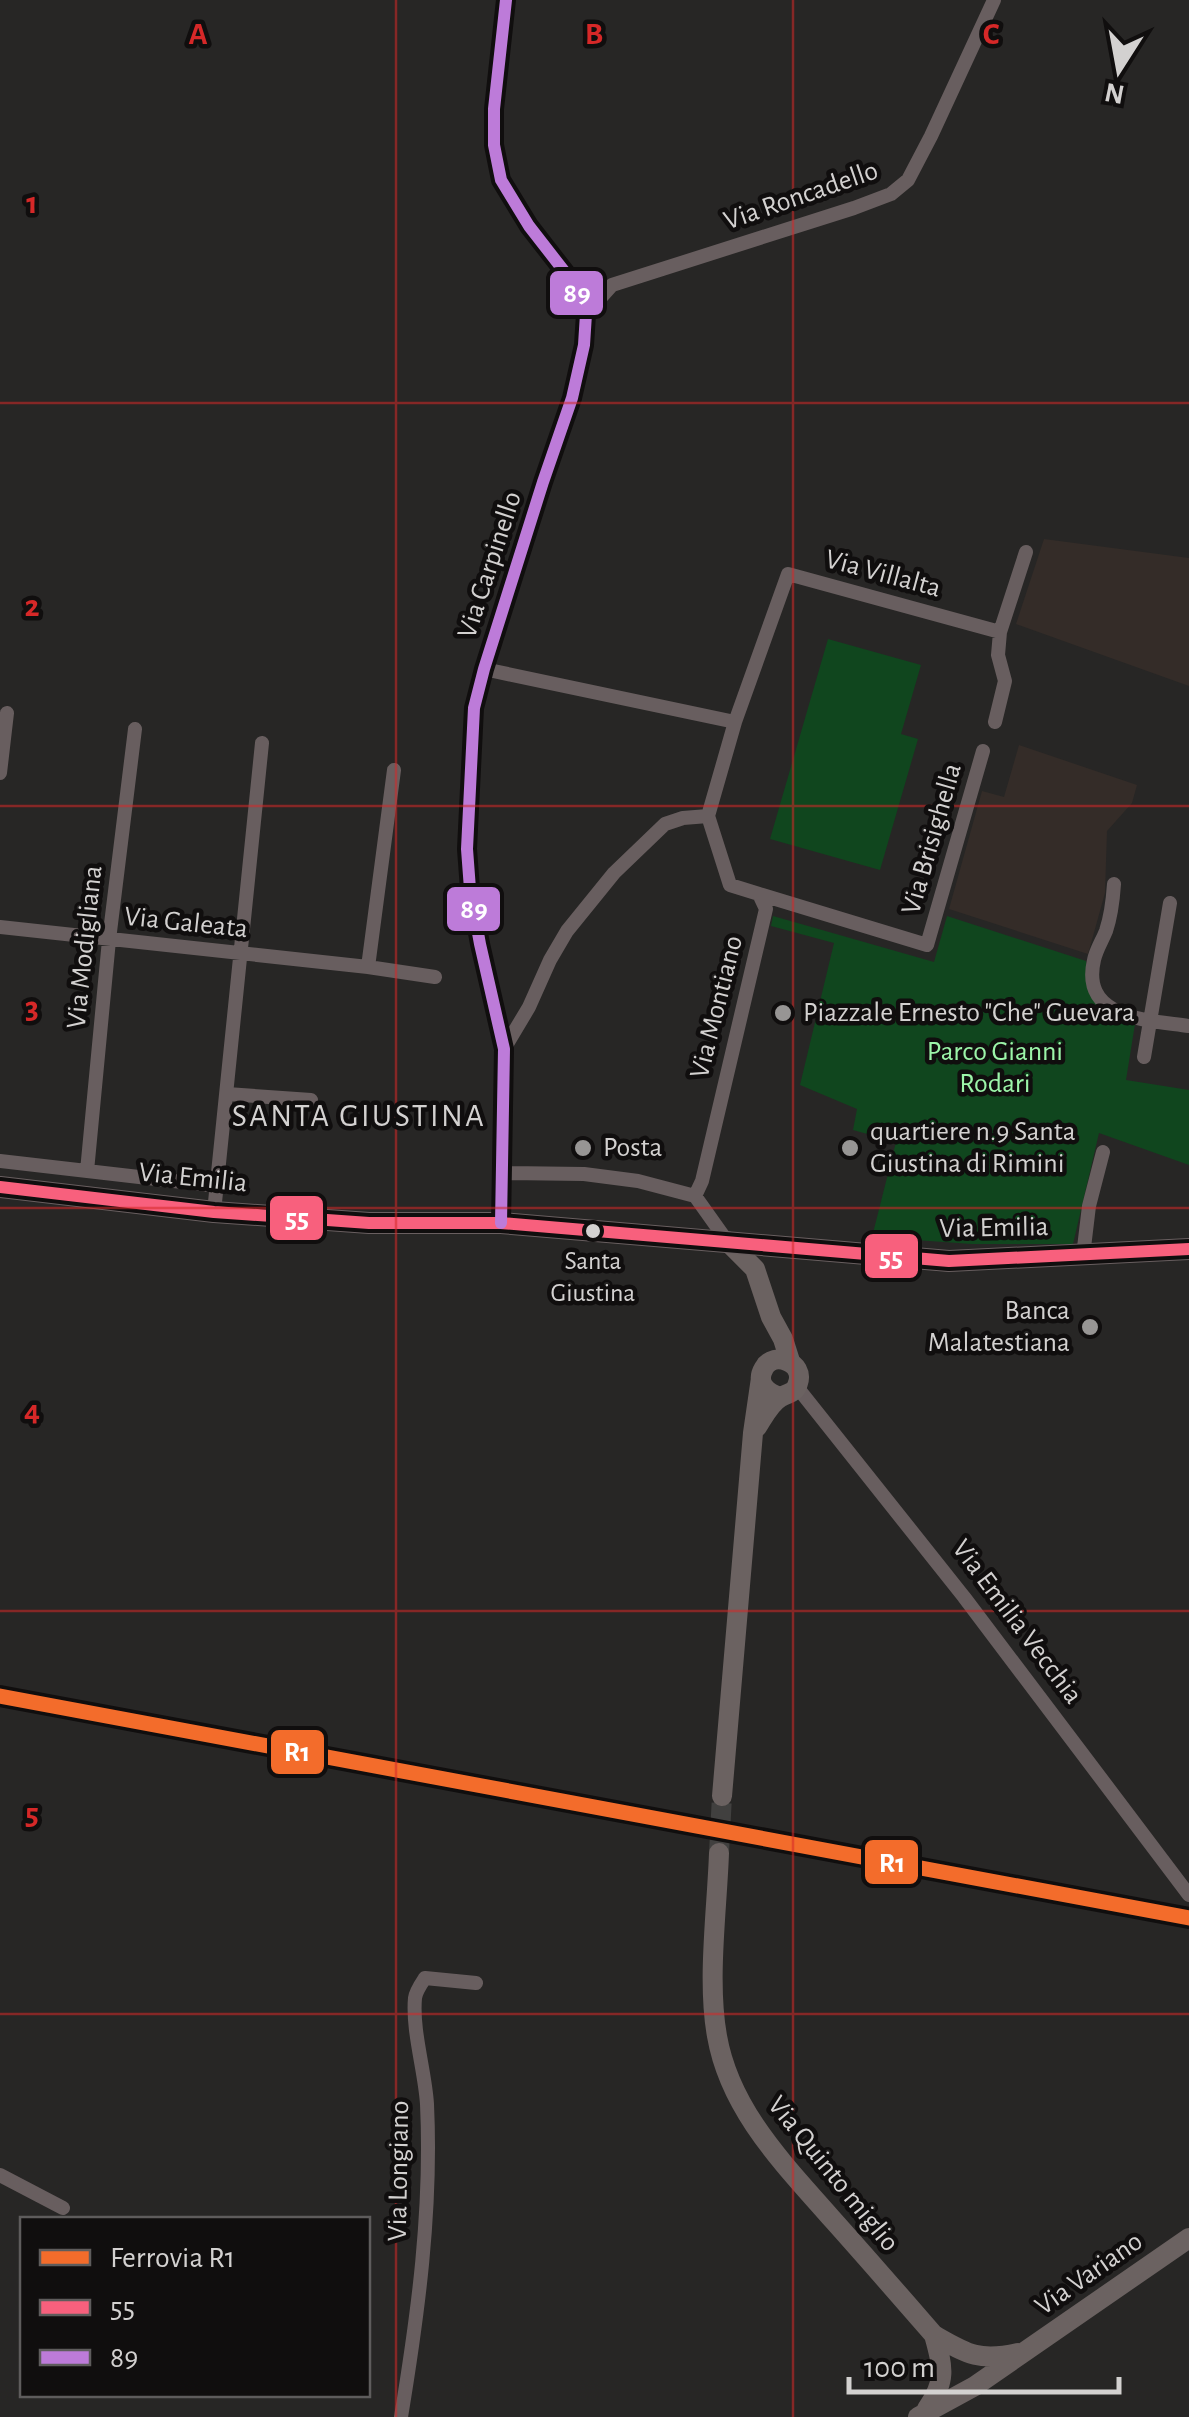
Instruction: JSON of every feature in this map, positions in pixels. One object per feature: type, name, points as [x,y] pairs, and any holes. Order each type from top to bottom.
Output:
[{"type":"main road","name":"Via Emilia","points":[[0,1187],[214,1212],[369,1224],[501,1223],[948,1261],[1189,1249]]},
{"type":"street","points":[[506,0],[494,109],[494,145],[501,180],[529,226],[571,280],[586,314]]},
{"type":"street","name":"Via Roncadello","points":[[586,314],[612,285],[891,194],[908,180],[932,136],[994,0]]},
{"type":"street","name":"Via Carpinello","points":[[504,1173],[504,1049],[473,907],[467,849],[474,708],[572,398],[586,314]]},
{"type":"street","points":[[995,722],[1004,681],[998,655],[1000,632],[1026,552]]},
{"type":"street","name":"Via Villalta","points":[[708,816],[735,722],[788,574],[1000,632]]},
{"type":"street","points":[[484,668],[735,722]]},
{"type":"street","points":[[0,773],[7,713]]},
{"type":"street","name":"Via Modigliana","points":[[87,1171],[109,940],[135,729]]},
{"type":"street","points":[[214,1212],[262,743]]},
{"type":"street","name":"Via Brisighella","points":[[759,894],[927,945],[983,750]]},
{"type":"street","points":[[368,967],[394,770]]},
{"type":"street","points":[[504,1049],[567,931],[614,874],[665,824],[708,816],[730,885],[759,894]]},
{"type":"street","points":[[1114,884],[1106,931],[1094,960],[1094,990],[1111,1009],[1130,1017],[1189,1026]]},
{"type":"street","name":"Via Montiano","points":[[695,1196],[702,1181],[764,922],[766,909],[759,894]]},
{"type":"street","points":[[1144,1057],[1170,903]]},
{"type":"street","name":"Via Galeata","points":[[0,926],[435,977]]},
{"type":"street","points":[[227,1094],[311,1100]]},
{"type":"street","name":"Via Emilia","points":[[1083,1256],[1089,1206],[1102,1152]]},
{"type":"street","name":"Via Emilia","points":[[0,1161],[217,1186]]},
{"type":"street","points":[[501,1223],[504,1173],[584,1174],[695,1196],[727,1241]]},
{"type":"street","name":"Via Emilia Vecchia","points":[[727,1241],[756,1269],[771,1317],[800,1377],[788,1392],[769,1394],[763,1387],[762,1373],[771,1317]]},
{"type":"street","points":[[722,1796],[753,1433],[762,1373],[770,1362],[790,1361]]},
{"type":"street","points":[[753,1433],[788,1392]]},
{"type":"street","name":"Via Emilia Vecchia","points":[[788,1392],[976,1612],[1189,1895]]},
{"type":"street","name":"Via Quinto miglio","points":[[719,1853],[713,1984],[717,2035],[727,2072],[743,2106],[767,2145],[934,2334],[969,2354]]},
{"type":"street","name":"Via Longiano","points":[[400,2417],[421,2283],[427,2200],[427,2100],[415,1994],[426,1978],[476,1983]]},
{"type":"street","points":[[0,2174],[62,2208]]},
{"type":"street","name":"Via Variano","points":[[921,2415],[975,2386],[1189,2238]]},
{"type":"street","name":"Via Quinto miglio","points":[[934,2334],[943,2368]]},
{"type":"street","points":[[975,2386],[969,2354],[997,2358],[1025,2351]]},
{"type":"street","points":[[921,2415],[939,2391],[943,2368],[975,2386]]},
{"type":"shaded area","points":[[1044,539],[1189,558],[1189,686],[1016,624]]},
{"type":"shaded area","points":[[1019,745],[1137,785],[1132,803],[1107,831],[1105,893],[1088,954],[949,909],[982,791],[1004,797]]},
{"type":"green space","points":[[828,639],[921,665],[901,734],[918,739],[880,870],[770,839]]},
{"type":"green space","name":"Parco Gianni Rodari","points":[[773,916],[934,962],[947,916],[1086,961],[1090,987],[1135,1024],[1126,1080],[1189,1090],[1189,1165],[1099,1133],[1073,1244],[972,1244],[872,1237],[896,1142],[853,1130],[857,1109],[800,1085],[834,943],[771,926]]},
{"type":"tunnel","points":[[719,1853],[722,1796]]},
{"type":"rail line","name":"R1","points":[[0,1696],[1189,1918]]},
{"type":"transit line","name":"89","points":[[501,1223],[504,1049],[480,944],[467,849],[474,708],[572,398],[584,345],[586,314],[571,280],[529,226],[501,180],[494,145],[494,109],[506,0]]},
{"type":"transit line","name":"55","points":[[0,1187],[214,1212],[369,1223],[501,1223],[949,1261],[1189,1249]]},
{"type":"place","name":"Piazzale Ernesto \"Che\" Guevara","points":[[783,1013]]},
{"type":"place","name":"Posta","points":[[583,1148]]},
{"type":"place","name":"quartiere n.9 Santa Giustina di Rimini","points":[[850,1148]]},
{"type":"place","name":"Santa Giustina","points":[[593,1231]]},
{"type":"place","name":"Banca Malatestiana","points":[[1090,1327]]},
{"type":"district","name":"SANTA GIUSTINA","points":[[359,1116]]}]
